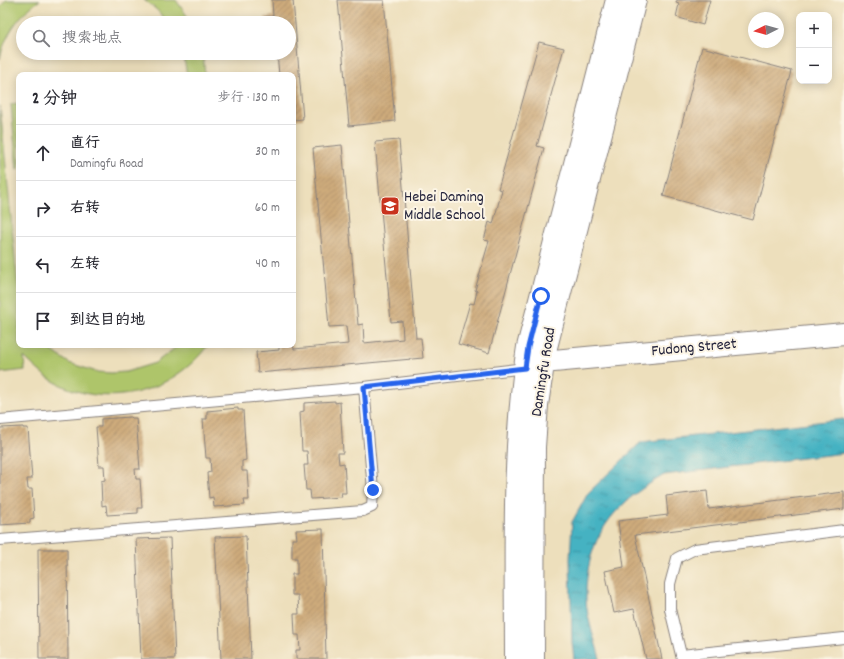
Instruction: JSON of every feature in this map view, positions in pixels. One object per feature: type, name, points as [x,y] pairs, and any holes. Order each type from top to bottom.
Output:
[{"type":"street","name":"Damingfu Road","points":[[534,659],[534,365],[528,347],[617,0]]},
{"type":"street","name":"Damingfu Road","points":[[516,659],[517,446],[534,365],[635,0]]},
{"type":"street","name":"Fudong Street","points":[[534,365],[844,334]]},
{"type":"lane","points":[[0,420],[364,387],[534,365]]},
{"type":"lane","points":[[0,540],[363,511],[372,507],[373,490],[364,387]]},
{"type":"lane","points":[[844,530],[695,549],[677,558],[670,584],[670,609],[681,657],[844,638]]},
{"type":"green space","points":[[6,0],[40,0],[22,16],[16,16],[16,23],[2,50],[0,59],[0,7]]},
{"type":"green space","points":[[144,0],[176,0],[187,16],[162,16]]},
{"type":"green space","points":[[184,60],[204,60],[205,72],[186,72]]},
{"type":"green space","points":[[16,103],[16,159],[11,104]]},
{"type":"green space","points":[[0,106],[16,268],[16,348],[48,348],[69,363],[97,372],[111,373],[126,372],[155,363],[175,348],[205,348],[193,362],[176,376],[156,386],[135,393],[114,396],[92,394],[71,389],[46,377],[24,357],[25,370],[0,373]]},
{"type":"water","points":[[844,419],[844,453],[664,475],[630,498],[606,525],[597,541],[591,558],[587,577],[587,607],[600,659],[574,659],[572,642],[570,560],[572,522],[588,493],[641,442]]},
{"type":"building","points":[[272,0],[293,0],[294,16],[273,16]]},
{"type":"building","points":[[338,0],[384,0],[395,121],[349,126]]},
{"type":"building","points":[[677,0],[710,0],[703,25],[676,17],[679,4],[676,3]]},
{"type":"building","points":[[296,36],[303,119],[296,120],[296,72],[279,72],[278,60],[296,60]]},
{"type":"building","points":[[539,42],[564,48],[537,146],[544,148],[489,353],[458,344],[470,303],[474,304],[477,291],[475,290],[489,241],[484,240],[489,222],[493,224],[502,190],[498,189]]},
{"type":"building","points":[[702,47],[792,71],[753,220],[663,196]]},
{"type":"building","points":[[399,140],[416,338],[421,338],[423,358],[258,373],[256,352],[279,350],[279,348],[294,349],[348,344],[346,326],[329,327],[313,148],[342,145],[358,325],[363,324],[364,343],[403,339],[402,321],[391,322],[375,142]]},
{"type":"building","points":[[335,401],[335,403],[340,402],[343,453],[338,453],[339,464],[344,463],[346,493],[341,493],[342,497],[311,499],[310,490],[306,490],[304,465],[308,465],[307,451],[302,451],[300,412],[304,411],[304,403]]},
{"type":"building","points":[[238,408],[238,410],[243,410],[246,460],[242,461],[242,471],[247,471],[249,500],[244,500],[245,505],[214,507],[213,497],[209,498],[207,473],[211,472],[210,458],[206,458],[203,419],[207,419],[207,411]]},
{"type":"building","points":[[136,418],[140,469],[135,469],[136,479],[140,479],[142,508],[138,508],[138,513],[107,515],[106,505],[102,506],[101,481],[105,480],[104,466],[99,466],[96,427],[101,427],[101,419]]},
{"type":"building","points":[[0,428],[28,428],[32,479],[27,479],[28,489],[32,489],[34,518],[30,519],[30,523],[0,525]]},
{"type":"building","points":[[707,491],[709,509],[844,492],[844,509],[635,535],[662,659],[646,659],[634,609],[614,613],[605,571],[624,567],[618,521],[668,515],[666,496]]},
{"type":"building","points":[[323,529],[326,659],[296,659],[296,650],[300,650],[299,635],[295,635],[294,614],[299,614],[298,595],[292,595],[292,574],[297,574],[297,558],[292,558],[292,539],[297,539],[296,530]]},
{"type":"building","points":[[246,536],[251,659],[221,659],[215,537]]},
{"type":"building","points":[[170,538],[175,659],[141,659],[136,539]]},
{"type":"building","points":[[38,549],[67,549],[68,659],[39,659]]},
{"type":"place","name":"Hebei Daming Middle School","points":[[390,206]]},
{"type":"route","points":[[373,490],[364,387],[525,368],[528,347],[541,296]]}]
